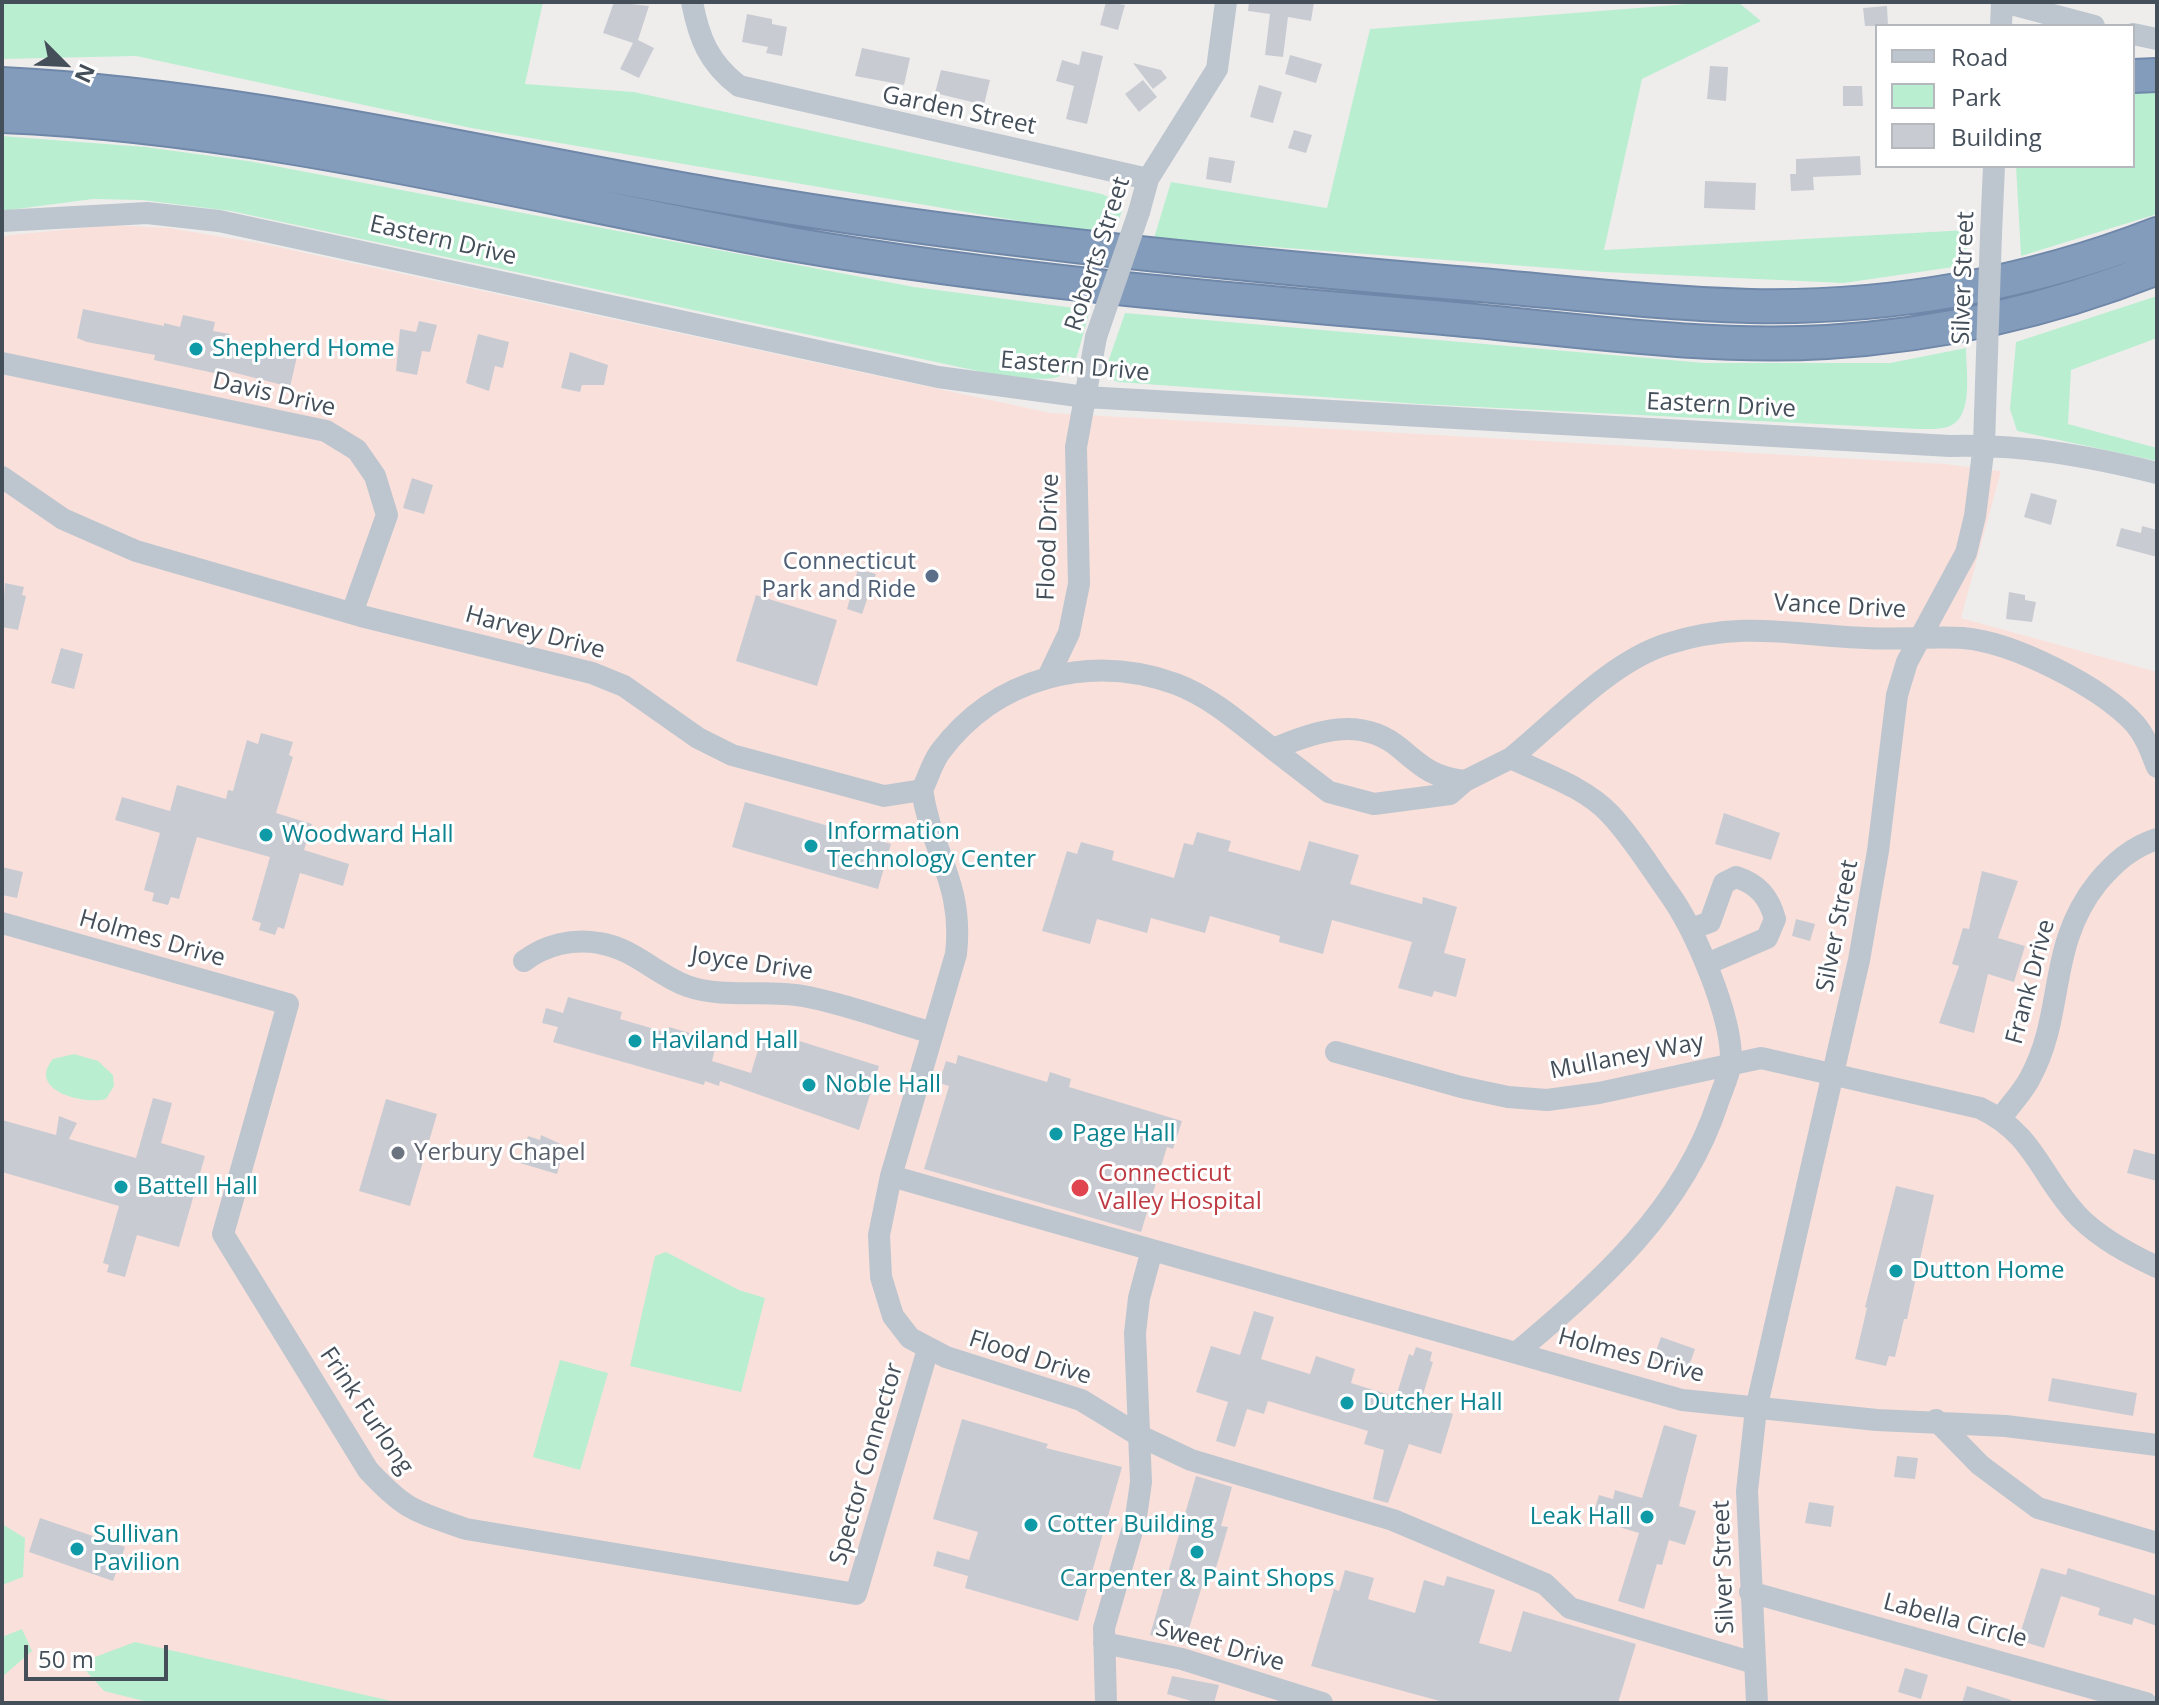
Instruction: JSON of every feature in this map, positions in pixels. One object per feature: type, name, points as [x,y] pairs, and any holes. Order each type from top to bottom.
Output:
[{"type":"highway","points":[[2135,76],[2157,75]]},
{"type":"highway","points":[[2,84],[138,94],[273,112],[722,196],[945,231],[1175,258],[1686,303],[1821,304],[1967,288],[2105,254],[2157,234]]},
{"type":"highway","points":[[2,116],[135,125],[282,145],[776,241],[1012,277],[1230,300],[1677,339],[1824,342],[1899,336],[1970,325],[2043,308],[2157,268]]},
{"type":"street","name":"Garden Street","points":[[692,2],[704,51],[730,80],[760,94],[1148,179]]},
{"type":"street","name":"Roberts Street","points":[[1085,397],[1096,337],[1148,179],[1217,69],[1226,2]]},
{"type":"street","points":[[2001,24],[2003,2],[2086,24]]},
{"type":"street","points":[[2135,34],[2157,39]]},
{"type":"street","name":"Silver Street","points":[[1757,1703],[1747,1491],[1756,1409],[1836,1073],[1878,851],[1897,695],[1919,638],[1966,553],[1975,516],[1984,445],[1994,168]]},
{"type":"street","name":"Eastern Drive","points":[[2,221],[147,213],[219,221],[938,377],[1085,397],[1950,446],[1984,445],[2074,454],[2157,473]]},
{"type":"street","name":"Davis Drive","points":[[2,363],[326,431],[341,437],[357,450],[375,476],[387,515],[352,613]]},
{"type":"street","name":"Flood Drive","points":[[1049,675],[1069,633],[1079,584],[1080,507],[1076,447],[1085,397]]},
{"type":"street","name":"Harvey Drive","points":[[2,477],[63,519],[136,551],[352,613],[592,673],[624,686],[698,738],[732,755],[884,796],[922,790]]},
{"type":"street","name":"Vance Drive","points":[[1511,758],[1604,679],[1664,645],[1720,630],[1779,629],[1865,638],[1967,638],[2036,659],[2082,683],[2135,724],[2157,767]]},
{"type":"street","points":[[922,790],[938,754],[962,725],[1000,699],[1049,675],[1091,670],[1136,673],[1178,685],[1218,706],[1329,792],[1363,802],[1428,799],[1450,794],[1465,781],[1511,758],[1577,789],[1611,815],[1679,906],[1728,954]]},
{"type":"street","points":[[1273,749],[1317,732],[1358,728],[1393,742],[1432,774],[1465,781]]},
{"type":"street","name":"Flood Drive","points":[[922,790],[926,816],[951,876],[960,921],[956,954],[891,1176],[879,1235],[881,1277],[893,1316],[910,1338],[928,1349],[1081,1400],[1140,1436],[1191,1460],[1393,1520],[1545,1584],[1570,1608],[1754,1663]]},
{"type":"street","name":"Frank Drive","points":[[2001,1118],[2031,1078],[2051,1017],[2062,949],[2071,924],[2113,863],[2141,844],[2157,839]]},
{"type":"street","points":[[1516,1353],[1602,1281],[1679,1188],[1710,1127],[1731,1062],[1720,1005],[1707,964],[1700,926],[1724,883],[1736,877],[1749,881],[1770,899],[1775,919],[1772,931],[1757,943],[1707,964]]},
{"type":"street","name":"Holmes Drive","points":[[2,923],[288,1004]]},
{"type":"street","name":"Joyce Drive","points":[[524,961],[539,949],[570,943],[599,943],[627,952],[688,986],[752,995],[801,995],[933,1033]]},
{"type":"street","name":"Frink Furlong","points":[[288,1004],[223,1234],[336,1421],[368,1470],[398,1502],[466,1529],[856,1594]]},
{"type":"street","name":"Mullaney Way","points":[[1336,1052],[1477,1090],[1547,1100],[1599,1093],[1731,1062],[1761,1058],[1980,1108],[2001,1118]]},
{"type":"street","points":[[2001,1118],[2021,1134],[2078,1215],[2103,1237],[2157,1267]]},
{"type":"street","name":"Holmes Drive","points":[[891,1176],[1682,1400],[1877,1420],[1936,1420],[2157,1445]]},
{"type":"street","points":[[1106,1703],[1104,1628],[1136,1517],[1141,1482],[1135,1333],[1139,1298],[1152,1250]]},
{"type":"street","name":"Spector Connector","points":[[856,1594],[928,1349]]},
{"type":"street","points":[[1936,1420],[1980,1465],[2038,1508],[2157,1543]]},
{"type":"street","name":"Labella Circle","points":[[1750,1592],[2146,1703]]},
{"type":"street","name":"Sweet Drive","points":[[1104,1643],[1182,1659],[1322,1703]]},
{"type":"shaded area","name":"Connecticut Valley Hospital","points":[[111,225],[169,228],[259,243],[1051,413],[1945,464],[2001,471],[1961,618],[2157,672],[2157,1703],[2,1703],[2,236]]},
{"type":"green space","points":[[2,2],[543,2],[525,84],[634,92],[1102,194],[1124,204],[1116,229],[1102,235],[471,128],[136,56],[2,59]]},
{"type":"green space","points":[[1738,2],[1761,21],[1642,79],[1604,250],[1967,230],[1967,265],[1844,283],[1604,272],[1154,238],[1171,182],[1327,208],[1370,29]]},
{"type":"green space","points":[[2135,88],[2157,89],[2157,214],[2021,256],[2016,168],[2135,168]]},
{"type":"green space","points":[[2,136],[145,147],[248,161],[914,287],[1090,310],[1079,350],[1068,371],[1048,379],[1006,377],[231,211],[142,200],[93,199],[2,211]]},
{"type":"green space","points":[[2157,296],[2157,338],[2071,370],[2068,424],[2157,448],[2157,461],[2017,431],[2010,409],[2016,342]]},
{"type":"green space","points":[[1125,313],[1705,363],[1890,363],[1966,348],[1966,402],[1958,421],[1939,429],[1926,429],[1419,404],[1118,382],[1109,378],[1106,368]]},
{"type":"green space","points":[[74,1054],[98,1061],[113,1075],[114,1086],[106,1099],[73,1097],[52,1087],[47,1080],[47,1070],[53,1059]]},
{"type":"green space","points":[[666,1252],[739,1290],[765,1298],[741,1392],[630,1366],[655,1256]]},
{"type":"green space","points":[[560,1360],[608,1373],[580,1470],[533,1457]]},
{"type":"green space","points":[[2,1524],[25,1538],[23,1577],[2,1585]]},
{"type":"green space","points":[[22,1629],[32,1651],[2,1677],[2,1637]]},
{"type":"green space","points":[[135,1642],[400,1703],[152,1703],[104,1691],[79,1663]]},
{"type":"building","points":[[614,2],[649,6],[638,40],[654,48],[639,78],[620,69],[633,43],[603,33]]},
{"type":"building","points":[[1106,2],[1125,5],[1118,30],[1100,25]]},
{"type":"building","points":[[1249,2],[1314,2],[1311,21],[1288,17],[1283,57],[1265,55],[1270,14],[1248,11]]},
{"type":"building","points":[[1887,6],[1888,24],[1865,26],[1863,8]]},
{"type":"building","points":[[747,14],[772,19],[772,24],[787,27],[782,56],[766,53],[768,47],[742,42]]},
{"type":"building","points":[[862,48],[910,58],[904,85],[855,76]]},
{"type":"building","points":[[1082,51],[1103,56],[1087,124],[1066,119],[1074,86],[1056,81],[1062,60],[1079,65]]},
{"type":"building","points":[[1290,55],[1322,64],[1316,83],[1285,74]]},
{"type":"building","points":[[1133,63],[1161,70],[1167,78],[1153,89]]},
{"type":"building","points":[[1710,66],[1728,67],[1726,101],[1707,99]]},
{"type":"building","points":[[941,70],[990,80],[984,105],[935,93]]},
{"type":"building","points":[[1143,80],[1157,97],[1139,112],[1125,94]]},
{"type":"building","points":[[1259,85],[1282,92],[1273,123],[1250,117]]},
{"type":"building","points":[[1843,86],[1862,86],[1863,106],[1843,106]]},
{"type":"building","points":[[1294,130],[1312,135],[1306,153],[1288,148]]},
{"type":"building","points":[[1860,156],[1861,175],[1813,177],[1814,190],[1791,191],[1790,174],[1796,174],[1796,159]]},
{"type":"building","points":[[1209,157],[1235,161],[1231,183],[1206,179]]},
{"type":"building","points":[[1705,181],[1756,183],[1755,210],[1704,208]]},
{"type":"building","name":"Shepherd Home","points":[[83,309],[180,327],[183,315],[215,322],[213,331],[230,334],[228,341],[298,352],[290,387],[224,370],[223,375],[154,360],[155,355],[87,342],[77,338]]},
{"type":"building","points":[[419,321],[437,325],[430,352],[422,351],[417,375],[396,371],[400,329],[416,332]]},
{"type":"building","points":[[478,334],[509,342],[503,368],[495,366],[489,391],[466,383]]},
{"type":"building","points":[[570,352],[608,365],[604,385],[582,385],[580,392],[561,388]]},
{"type":"building","points":[[412,478],[433,485],[424,514],[403,508]]},
{"type":"building","points":[[2031,493],[2057,500],[2051,525],[2024,517]]},
{"type":"building","points":[[2142,526],[2157,530],[2157,557],[2116,546],[2121,528],[2141,533]]},
{"type":"building","points":[[858,569],[876,574],[862,614],[847,609]]},
{"type":"building","points":[[5,583],[24,587],[22,595],[26,596],[18,630],[2,627]]},
{"type":"building","points":[[2009,592],[2025,595],[2025,600],[2036,602],[2032,622],[2006,619]]},
{"type":"building","points":[[756,595],[837,620],[817,686],[736,661]]},
{"type":"building","points":[[61,648],[83,654],[74,689],[51,683]]},
{"type":"building","name":"Woodward Hall","points":[[261,733],[293,742],[289,755],[293,757],[276,813],[312,824],[304,850],[349,864],[343,886],[300,873],[284,929],[278,927],[275,935],[259,930],[261,923],[252,920],[270,857],[197,837],[179,899],[171,897],[168,905],[152,901],[154,893],[144,890],[160,833],[115,820],[122,797],[170,811],[177,785],[226,799],[228,790],[233,791],[247,740],[258,744]]},
{"type":"building","name":"Information Technology Center","points":[[745,802],[891,844],[878,889],[732,847]]},
{"type":"building","points":[[1724,813],[1780,833],[1771,860],[1715,844]]},
{"type":"building","points":[[1197,832],[1231,841],[1228,851],[1300,871],[1309,841],[1359,855],[1350,884],[1422,904],[1423,897],[1457,907],[1444,953],[1466,959],[1456,997],[1434,991],[1432,997],[1398,988],[1412,942],[1332,920],[1323,954],[1279,942],[1280,936],[1210,916],[1205,933],[1151,918],[1147,933],[1097,919],[1090,944],[1042,931],[1067,851],[1077,854],[1081,842],[1114,851],[1112,860],[1174,878],[1184,843],[1193,845]]},
{"type":"building","points":[[2,867],[23,872],[17,898],[2,895]]},
{"type":"building","points":[[1982,871],[2018,881],[1998,938],[2025,946],[2014,982],[1988,974],[1974,1033],[1939,1023],[1959,966],[1952,964],[1963,928],[1969,929]]},
{"type":"building","points":[[1796,919],[1815,924],[1810,941],[1792,936]]},
{"type":"building","points":[[568,997],[622,1012],[620,1019],[668,1033],[669,1027],[717,1041],[712,1061],[751,1073],[761,1040],[787,1049],[790,1038],[879,1066],[859,1130],[720,1081],[719,1086],[705,1081],[704,1085],[553,1042],[558,1027],[542,1023],[546,1008],[563,1013]]},
{"type":"building","name":"Page Hall","points":[[958,1055],[1047,1082],[1050,1072],[1071,1079],[1069,1087],[1182,1121],[1173,1149],[1167,1147],[1141,1232],[924,1169],[949,1086],[939,1083],[946,1061],[956,1064]]},
{"type":"building","name":"Battell Hall","points":[[153,1098],[172,1103],[161,1143],[205,1156],[179,1247],[137,1235],[125,1277],[107,1272],[109,1265],[103,1263],[119,1206],[2,1172],[2,1120],[56,1135],[59,1116],[77,1123],[69,1139],[136,1158]]},
{"type":"building","name":"Yerbury Chapel","points":[[386,1099],[437,1114],[410,1206],[359,1191]]},
{"type":"building","points":[[541,1135],[565,1146],[557,1174],[520,1163],[528,1136],[540,1140]]},
{"type":"building","points":[[2134,1149],[2157,1155],[2157,1181],[2127,1173]]},
{"type":"building","name":"Dutton Home","points":[[1896,1186],[1934,1195],[1907,1319],[1904,1319],[1895,1357],[1889,1356],[1886,1366],[1855,1359]]},
{"type":"building","name":"Dutcher Hall","points":[[1254,1311],[1274,1317],[1261,1359],[1310,1374],[1316,1356],[1355,1369],[1351,1383],[1396,1397],[1409,1354],[1413,1356],[1416,1347],[1432,1352],[1430,1361],[1433,1362],[1420,1404],[1453,1414],[1441,1454],[1409,1444],[1388,1503],[1373,1499],[1384,1450],[1364,1444],[1368,1431],[1268,1401],[1264,1414],[1247,1409],[1235,1447],[1216,1441],[1228,1402],[1196,1392],[1211,1346],[1240,1355]]},
{"type":"building","points":[[1661,1337],[1695,1349],[1687,1372],[1653,1360]]},
{"type":"building","points":[[2052,1378],[2137,1393],[2133,1416],[2048,1401]]},
{"type":"building","name":"Cotter Building","points":[[962,1419],[1048,1444],[1046,1448],[1122,1467],[1078,1621],[965,1588],[968,1576],[933,1566],[937,1551],[969,1560],[978,1532],[933,1519]]},
{"type":"building","name":"Leak Hall","points":[[1664,1425],[1697,1435],[1679,1506],[1696,1511],[1685,1545],[1669,1540],[1662,1565],[1657,1564],[1644,1609],[1618,1601],[1639,1533],[1606,1523],[1607,1519],[1593,1515],[1599,1495],[1613,1499],[1615,1490],[1642,1498]]},
{"type":"building","points":[[1897,1456],[1918,1458],[1915,1479],[1894,1477]]},
{"type":"building","name":"Carpenter & Paint Shops","points":[[1196,1476],[1232,1487],[1221,1526],[1228,1527],[1213,1578],[1205,1576],[1184,1645],[1150,1635]]},
{"type":"building","points":[[1809,1502],[1834,1506],[1831,1527],[1805,1523]]},
{"type":"building","name":"Sullivan Pavilion","points":[[40,1518],[125,1547],[113,1581],[29,1552]]},
{"type":"building","points":[[2041,1568],[2066,1575],[2068,1568],[2157,1596],[2157,1626],[2134,1618],[2132,1625],[2098,1615],[2100,1608],[2061,1596],[2044,1648],[2018,1640]]},
{"type":"building","points":[[1345,1570],[1374,1578],[1368,1599],[1415,1613],[1424,1580],[1444,1586],[1447,1576],[1495,1590],[1479,1643],[1511,1652],[1523,1611],[1636,1644],[1618,1703],[1447,1703],[1311,1666],[1334,1589],[1339,1591]]},
{"type":"building","points":[[1905,1668],[1928,1675],[1921,1699],[1898,1692]]},
{"type":"building","points":[[1172,1676],[1219,1685],[1214,1703],[1198,1703],[1167,1694]]},
{"type":"building","points":[[1967,1686],[2011,1700],[2011,1703],[1962,1703]]},
{"type":"place","name":"Shepherd Home","points":[[196,349]]},
{"type":"place","name":"Connecticut Park and Ride","points":[[932,576]]},
{"type":"place","name":"Woodward Hall","points":[[266,835]]},
{"type":"place","name":"Information Technology Center","points":[[811,846]]},
{"type":"place","name":"Haviland Hall","points":[[635,1041]]},
{"type":"place","name":"Noble Hall","points":[[809,1085]]},
{"type":"place","name":"Page Hall","points":[[1056,1134]]},
{"type":"place","name":"Yerbury Chapel","points":[[398,1153]]},
{"type":"place","name":"Battell Hall","points":[[121,1187]]},
{"type":"place","name":"Connecticut Valley Hospital","points":[[1080,1188]]},
{"type":"place","name":"Dutton Home","points":[[1896,1271]]},
{"type":"place","name":"Dutcher Hall","points":[[1347,1403]]},
{"type":"place","name":"Leak Hall","points":[[1647,1517]]},
{"type":"place","name":"Cotter Building","points":[[1031,1525]]},
{"type":"place","name":"Sullivan Pavilion","points":[[77,1549]]},
{"type":"place","name":"Carpenter & Paint Shops","points":[[1197,1552]]}]
